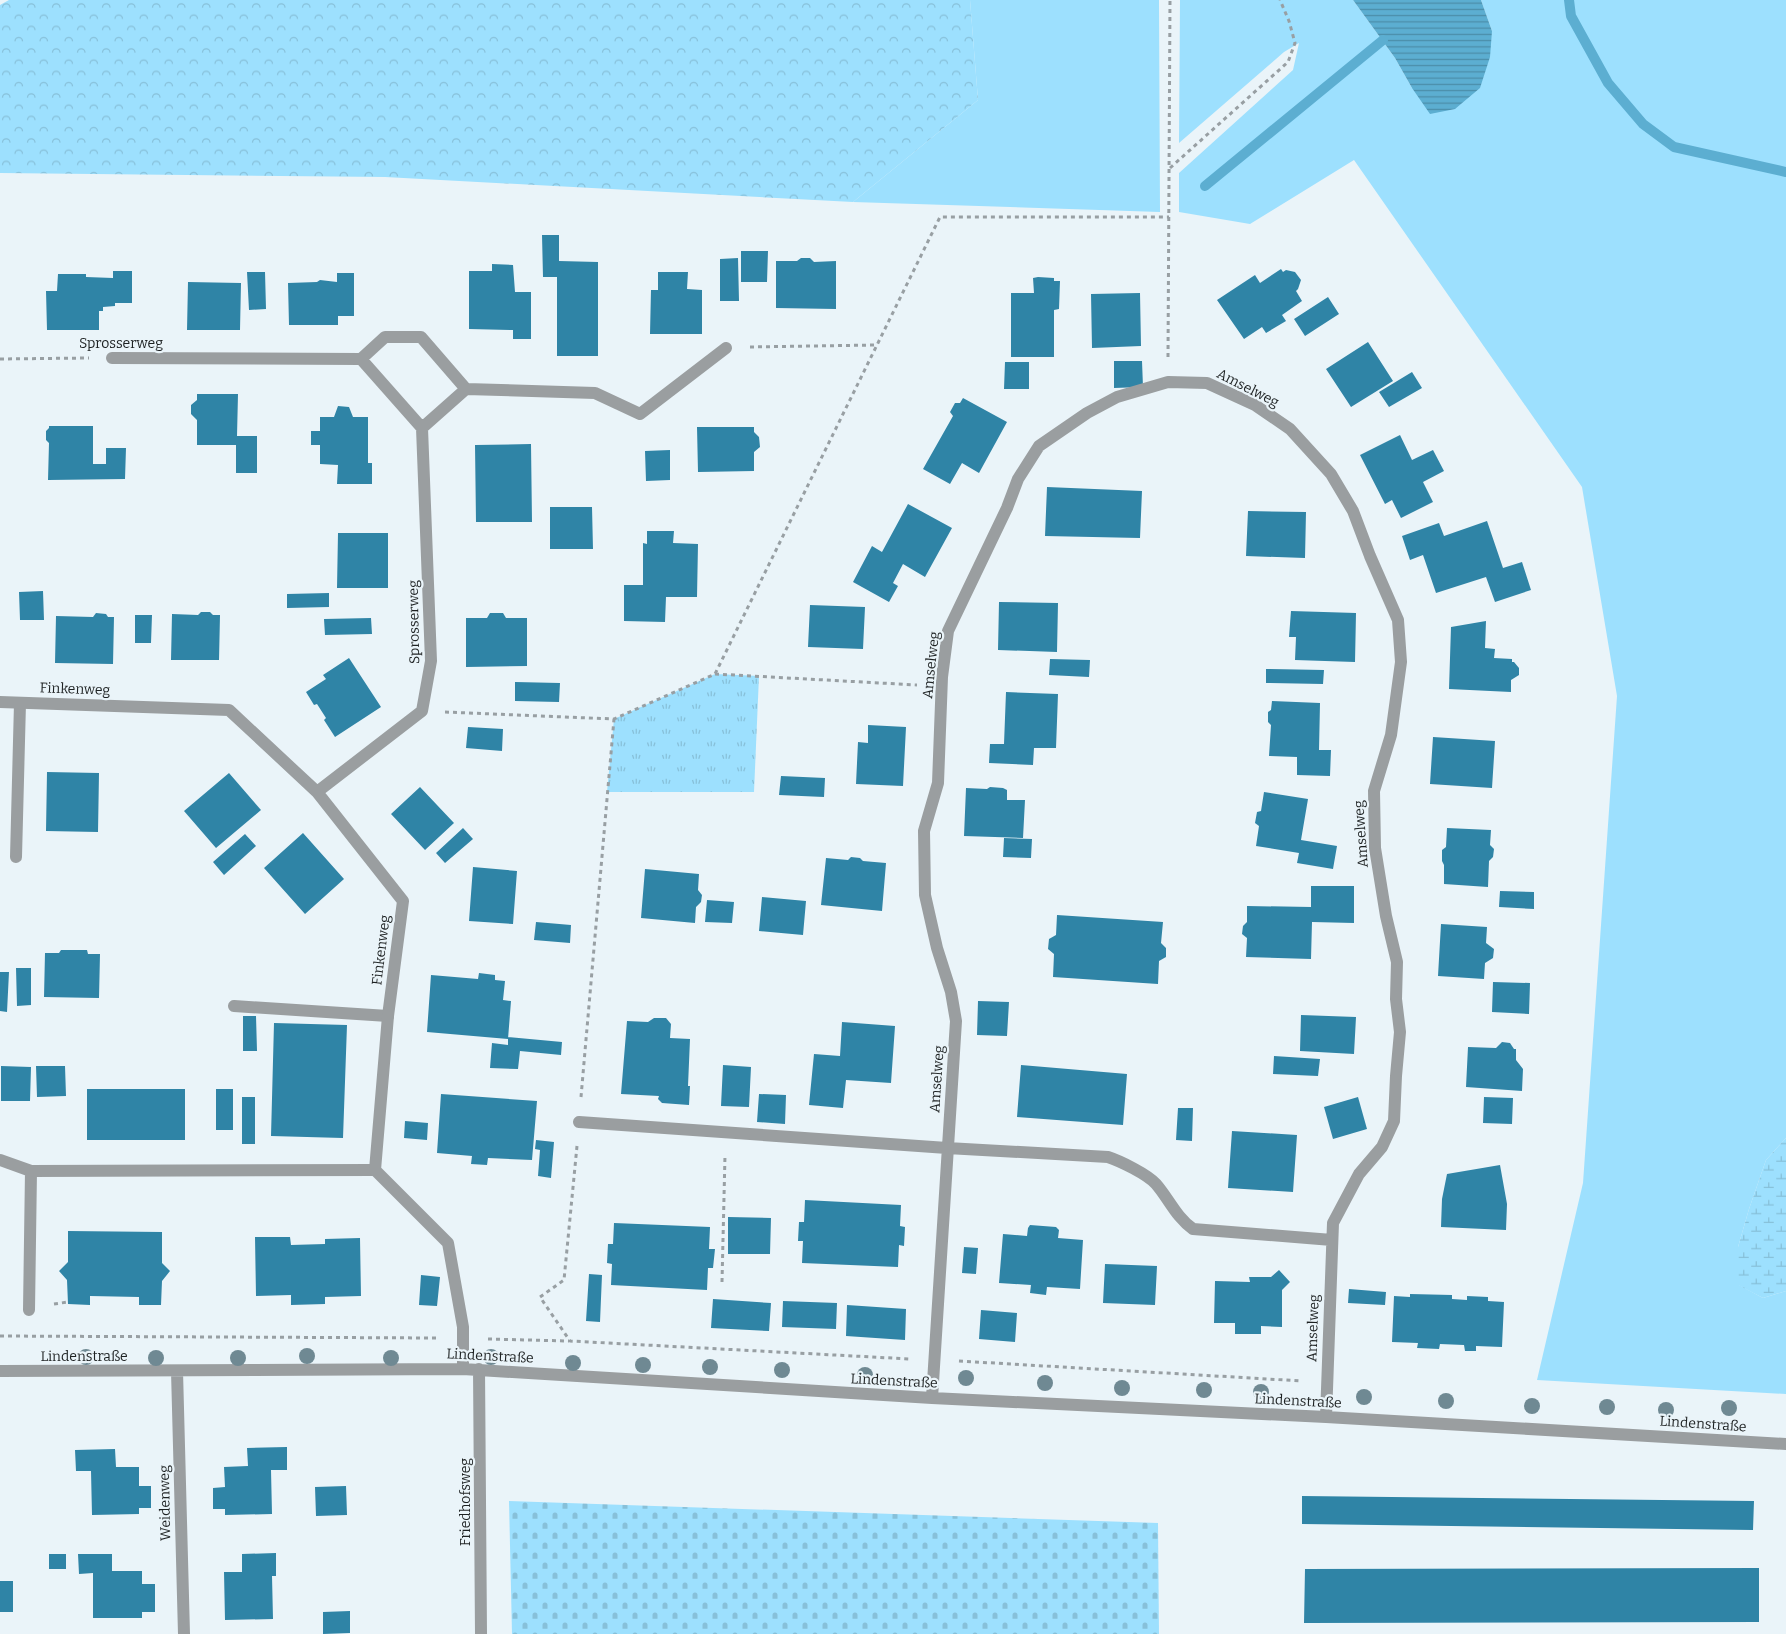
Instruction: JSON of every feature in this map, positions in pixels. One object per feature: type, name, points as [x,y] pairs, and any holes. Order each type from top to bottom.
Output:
[{"type":"street","points":[[466,389],[421,337],[385,337],[361,359],[422,428],[466,389],[594,392],[640,414],[726,348]]},
{"type":"street","name":"Sprosserweg","points":[[112,358],[361,359]]},
{"type":"street","name":"Amselweg","points":[[932,1398],[956,1021],[951,992],[937,948],[925,895],[924,831],[938,783],[948,630],[1007,508],[1018,479],[1039,446],[1087,413],[1117,397],[1168,382],[1207,383],[1255,405],[1290,429],[1331,474],[1352,511],[1398,620],[1401,662],[1391,735],[1374,791],[1375,848],[1386,916],[1397,962],[1396,999],[1400,1032],[1394,1121],[1382,1147],[1359,1174],[1333,1223],[1326,1417]]},
{"type":"street","name":"Sprosserweg","points":[[422,428],[431,661],[422,711]]},
{"type":"street","name":"Finkenweg","points":[[0,702],[229,710],[316,792],[403,901],[388,1016],[375,1170]]},
{"type":"street","points":[[16,857],[20,702]]},
{"type":"street","points":[[316,792],[422,711]]},
{"type":"street","points":[[234,1006],[388,1016]]},
{"type":"street","points":[[579,1122],[947,1148],[1108,1157],[1122,1162],[1154,1181],[1182,1221],[1193,1229],[1332,1240]]},
{"type":"street","points":[[0,1160],[31,1171],[375,1170],[448,1243],[464,1338],[463,1368]]},
{"type":"street","points":[[29,1310],[31,1171]]},
{"type":"street","name":"Lindenstraße","points":[[0,1371],[463,1368],[932,1398],[1326,1417],[1786,1444]]},
{"type":"street","name":"Friedhofsweg","points":[[479,1370],[481,1634]]},
{"type":"street","name":"Weidenweg","points":[[177,1371],[184,1634]]},
{"type":"path","points":[[1168,382],[1170,0]]},
{"type":"path","points":[[1169,169],[1288,62],[1295,43],[1290,21],[1280,0]]},
{"type":"path","points":[[715,674],[940,217],[1169,217]]},
{"type":"path","points":[[726,348],[877,345]]},
{"type":"path","name":"Sprosserweg","points":[[0,359],[112,358]]},
{"type":"path","points":[[422,711],[614,719],[715,674],[943,686]]},
{"type":"path","points":[[570,1341],[540,1297],[564,1280],[614,719]]},
{"type":"path","points":[[722,1282],[725,1132]]},
{"type":"path","points":[[0,1336],[464,1338],[570,1341],[1327,1382]]},
{"type":"green space","points":[[9,0],[970,0],[978,100],[853,202],[385,177],[0,173],[0,5]]},
{"type":"green space","points":[[970,0],[1159,0],[1160,212],[853,202],[978,100]]},
{"type":"green space","points":[[1180,0],[1353,0],[1395,58],[1412,88],[1492,31],[1481,0],[1786,0],[1786,1138],[1766,1160],[1738,1247],[1739,1285],[1763,1298],[1786,1291],[1786,1394],[1537,1380],[1583,1183],[1617,696],[1582,487],[1354,160],[1250,224],[1179,212],[1179,173],[1293,70],[1299,43],[1284,52],[1179,143]]},
{"type":"green space","points":[[715,674],[759,676],[754,792],[607,792],[614,719]]},
{"type":"green space","points":[[1786,1138],[1786,1291],[1763,1298],[1738,1285],[1738,1247],[1766,1160]]},
{"type":"green space","points":[[509,1501],[1158,1523],[1159,1634],[512,1634]]},
{"type":"shaded area","points":[[1353,0],[1481,0],[1492,31],[1490,57],[1480,88],[1455,109],[1430,114],[1395,58]]},
{"type":"building","points":[[542,235],[559,235],[559,261],[598,262],[598,356],[557,356],[557,277],[543,277]]},
{"type":"building","points":[[741,251],[768,251],[767,282],[741,282]]},
{"type":"building","points":[[738,258],[739,301],[720,301],[720,259]]},
{"type":"building","points":[[801,258],[810,258],[814,262],[836,261],[836,309],[776,308],[776,261],[797,261]]},
{"type":"building","points":[[492,264],[513,265],[515,292],[531,292],[531,339],[513,339],[513,330],[469,329],[469,271],[492,271]]},
{"type":"building","points":[[1281,269],[1283,272],[1286,270],[1295,272],[1301,280],[1296,291],[1302,301],[1282,315],[1286,321],[1266,333],[1262,327],[1244,339],[1217,300],[1255,275],[1260,283]]},
{"type":"building","points":[[113,271],[132,271],[132,303],[115,303],[115,306],[103,307],[103,311],[99,311],[99,330],[47,330],[46,291],[57,291],[58,274],[86,274],[86,277],[113,278]]},
{"type":"building","points":[[247,272],[265,272],[266,309],[249,310]]},
{"type":"building","points":[[658,272],[688,272],[687,289],[702,290],[702,334],[650,334],[651,290],[658,290]]},
{"type":"building","points":[[337,273],[354,273],[354,316],[338,316],[338,325],[289,325],[288,283],[317,282],[320,280],[337,282]]},
{"type":"building","points":[[1033,278],[1054,278],[1054,281],[1060,281],[1059,309],[1054,310],[1054,357],[1011,357],[1011,293],[1034,293]]},
{"type":"building","points":[[188,282],[241,283],[240,330],[187,330]]},
{"type":"building","points":[[1140,293],[1141,346],[1092,348],[1091,294]]},
{"type":"building","points":[[1328,297],[1339,314],[1305,336],[1294,319]]},
{"type":"building","points":[[1368,342],[1393,381],[1351,407],[1326,369]]},
{"type":"building","points":[[1114,361],[1142,361],[1143,387],[1114,388]]},
{"type":"building","points":[[1005,362],[1029,362],[1029,389],[1004,389]]},
{"type":"building","points":[[1412,372],[1422,388],[1389,407],[1379,392]]},
{"type":"building","points":[[197,394],[238,394],[237,436],[257,436],[257,473],[236,473],[236,445],[197,445],[197,420],[191,414],[191,405],[197,400]]},
{"type":"building","points":[[963,398],[1007,422],[979,473],[962,463],[950,484],[923,469],[953,416],[950,412],[955,403],[960,403]]},
{"type":"building","points":[[338,406],[349,407],[353,417],[368,417],[368,463],[372,463],[372,484],[337,484],[338,465],[320,464],[320,445],[311,445],[311,431],[320,431],[320,417],[334,417]]},
{"type":"building","points":[[49,426],[93,426],[93,464],[106,464],[106,448],[126,448],[125,479],[48,480],[49,443],[46,440],[46,431]]},
{"type":"building","points":[[697,427],[754,427],[754,432],[759,437],[760,447],[754,452],[754,471],[698,472]]},
{"type":"building","points":[[1400,435],[1412,460],[1433,450],[1444,471],[1423,482],[1433,502],[1401,518],[1392,500],[1385,504],[1360,455]]},
{"type":"building","points":[[531,444],[532,522],[476,522],[475,445]]},
{"type":"building","points":[[670,450],[670,480],[646,481],[645,451]]},
{"type":"building","points":[[1047,487],[1142,491],[1140,538],[1045,536]]},
{"type":"building","points":[[908,504],[952,528],[925,577],[903,564],[893,583],[898,586],[889,602],[853,582],[872,546],[882,552]]},
{"type":"building","points":[[550,507],[592,507],[593,549],[550,549]]},
{"type":"building","points":[[1248,511],[1306,512],[1305,558],[1246,556]]},
{"type":"building","points":[[1487,521],[1503,568],[1522,562],[1531,590],[1495,602],[1486,577],[1436,593],[1423,555],[1410,560],[1402,536],[1439,523],[1444,536]]},
{"type":"building","points":[[647,531],[674,531],[673,543],[698,544],[697,597],[666,597],[665,622],[624,621],[624,585],[643,585],[643,543],[647,544]]},
{"type":"building","points":[[338,533],[388,533],[388,588],[337,588]]},
{"type":"building","points":[[43,591],[44,620],[20,620],[19,592]]},
{"type":"building","points":[[329,593],[329,607],[287,608],[287,594]]},
{"type":"building","points":[[999,602],[1058,603],[1057,652],[998,650]]},
{"type":"building","points":[[810,605],[865,607],[863,649],[808,647]]},
{"type":"building","points":[[1291,611],[1356,613],[1355,662],[1295,660],[1296,637],[1289,637]]},
{"type":"building","points":[[201,612],[220,615],[219,660],[171,660],[172,614],[198,615]]},
{"type":"building","points":[[96,613],[114,617],[113,664],[55,663],[56,616],[93,617]]},
{"type":"building","points":[[490,613],[503,613],[506,618],[527,618],[527,666],[466,667],[466,618],[487,618]]},
{"type":"building","points":[[135,615],[152,615],[151,643],[135,643]]},
{"type":"building","points":[[371,618],[372,634],[325,635],[324,619]]},
{"type":"building","points":[[1486,621],[1485,648],[1495,649],[1494,658],[1512,659],[1512,662],[1519,668],[1519,675],[1511,680],[1511,692],[1449,689],[1451,627]]},
{"type":"building","points":[[349,658],[381,707],[335,737],[324,720],[326,718],[317,704],[314,705],[306,692],[326,679],[323,675]]},
{"type":"building","points":[[1050,659],[1090,660],[1089,677],[1049,675]]},
{"type":"building","points":[[1266,669],[1324,670],[1323,684],[1266,683]]},
{"type":"building","points":[[515,682],[560,683],[559,702],[515,701]]},
{"type":"building","points":[[1006,692],[1058,694],[1056,748],[1034,748],[1033,765],[989,763],[990,744],[1004,744]]},
{"type":"building","points":[[1272,701],[1320,703],[1319,750],[1331,750],[1330,776],[1297,775],[1297,757],[1269,756],[1271,725],[1268,722],[1268,712],[1271,710]]},
{"type":"building","points":[[868,725],[906,727],[903,786],[856,784],[858,742],[868,743]]},
{"type":"building","points":[[468,727],[503,729],[502,751],[466,748]]},
{"type":"building","points":[[1433,737],[1495,741],[1492,788],[1430,784]]},
{"type":"building","points":[[47,772],[99,773],[98,832],[46,831]]},
{"type":"building","points":[[229,773],[261,810],[216,848],[184,811]]},
{"type":"building","points":[[781,776],[825,778],[824,797],[779,795]]},
{"type":"building","points":[[420,787],[454,823],[425,850],[391,814]]},
{"type":"building","points":[[990,787],[1007,790],[1007,800],[1025,800],[1023,838],[964,836],[966,788],[987,789]]},
{"type":"building","points":[[1264,792],[1308,799],[1301,840],[1337,846],[1333,869],[1297,863],[1299,853],[1256,846],[1259,826],[1255,823],[1257,812],[1261,811]]},
{"type":"building","points":[[463,828],[473,839],[445,863],[436,853]]},
{"type":"building","points":[[1447,828],[1491,830],[1490,845],[1494,849],[1493,857],[1489,861],[1488,887],[1444,884],[1442,850],[1446,847]]},
{"type":"building","points":[[303,833],[344,879],[305,914],[264,868]]},
{"type":"building","points":[[245,834],[256,846],[224,875],[213,862]]},
{"type":"building","points":[[1004,838],[1032,839],[1031,858],[1003,857]]},
{"type":"building","points":[[851,857],[860,858],[863,861],[886,863],[882,911],[821,905],[826,858],[848,860]]},
{"type":"building","points":[[473,867],[517,871],[513,924],[469,921]]},
{"type":"building","points":[[645,869],[699,874],[698,890],[702,895],[701,902],[696,907],[695,923],[641,918]]},
{"type":"building","points":[[1311,886],[1354,886],[1354,923],[1312,922],[1311,959],[1246,957],[1247,938],[1242,934],[1243,926],[1247,922],[1247,906],[1311,907]]},
{"type":"building","points":[[1500,891],[1534,892],[1534,909],[1499,907]]},
{"type":"building","points":[[762,897],[806,901],[803,935],[759,931]]},
{"type":"building","points":[[707,900],[734,902],[732,923],[705,922]]},
{"type":"building","points":[[1057,915],[1163,922],[1161,943],[1166,948],[1166,957],[1159,961],[1158,984],[1053,977],[1054,954],[1048,949],[1049,939],[1056,935]]},
{"type":"building","points":[[536,922],[571,925],[570,943],[534,940]]},
{"type":"building","points":[[1441,924],[1487,927],[1486,943],[1494,949],[1493,958],[1485,963],[1484,979],[1438,976]]},
{"type":"building","points":[[61,950],[87,950],[88,954],[100,954],[99,998],[44,997],[45,953],[59,953]]},
{"type":"building","points":[[16,968],[31,968],[31,1005],[17,1006]]},
{"type":"building","points":[[0,972],[9,972],[7,1012],[0,1011]]},
{"type":"building","points":[[479,973],[495,975],[495,980],[505,981],[503,1000],[511,1001],[508,1039],[427,1032],[431,975],[478,979]]},
{"type":"building","points":[[1493,982],[1530,983],[1529,1014],[1492,1012]]},
{"type":"building","points":[[978,1001],[1009,1002],[1007,1036],[977,1035]]},
{"type":"building","points":[[1301,1015],[1356,1017],[1354,1054],[1300,1051]]},
{"type":"building","points":[[243,1016],[256,1016],[257,1051],[243,1051]]},
{"type":"building","points":[[654,1018],[666,1018],[671,1024],[670,1038],[690,1039],[689,1105],[662,1103],[658,1099],[659,1096],[621,1094],[627,1021],[648,1022]]},
{"type":"building","points":[[842,1022],[895,1026],[891,1083],[846,1080],[843,1108],[809,1105],[814,1054],[840,1056]]},
{"type":"building","points":[[274,1023],[347,1025],[343,1138],[271,1136]]},
{"type":"building","points":[[508,1037],[562,1042],[561,1055],[520,1051],[518,1069],[490,1068],[492,1043],[508,1045]]},
{"type":"building","points":[[1502,1042],[1510,1043],[1516,1049],[1516,1060],[1523,1069],[1522,1091],[1466,1087],[1468,1047],[1496,1048]]},
{"type":"building","points":[[1274,1056],[1320,1059],[1318,1076],[1273,1074]]},
{"type":"building","points":[[723,1065],[751,1067],[749,1107],[721,1106]]},
{"type":"building","points":[[1021,1065],[1127,1074],[1123,1125],[1017,1117]]},
{"type":"building","points":[[1,1066],[31,1067],[30,1101],[1,1101]]},
{"type":"building","points":[[36,1066],[65,1066],[66,1096],[37,1097]]},
{"type":"building","points":[[87,1089],[185,1089],[185,1140],[87,1140]]},
{"type":"building","points":[[216,1089],[233,1089],[233,1130],[216,1130]]},
{"type":"building","points":[[441,1094],[537,1101],[532,1160],[488,1158],[487,1165],[471,1164],[472,1156],[437,1153]]},
{"type":"building","points":[[759,1094],[786,1095],[785,1124],[757,1122]]},
{"type":"building","points":[[242,1097],[255,1097],[255,1144],[242,1144]]},
{"type":"building","points":[[1358,1097],[1367,1129],[1333,1139],[1324,1107]]},
{"type":"building","points":[[1484,1097],[1513,1098],[1512,1124],[1483,1123]]},
{"type":"building","points":[[1178,1108],[1193,1108],[1192,1141],[1176,1140]]},
{"type":"building","points":[[405,1121],[428,1123],[427,1140],[404,1138]]},
{"type":"building","points":[[1232,1131],[1297,1135],[1293,1192],[1228,1188]]},
{"type":"building","points":[[536,1140],[554,1142],[551,1178],[538,1176],[540,1150],[535,1149]]},
{"type":"building","points":[[1500,1165],[1507,1204],[1506,1230],[1441,1227],[1442,1199],[1447,1174]]},
{"type":"building","points":[[805,1200],[901,1205],[900,1226],[905,1227],[904,1246],[899,1245],[898,1267],[802,1263],[803,1241],[798,1241],[799,1222],[804,1222]]},
{"type":"building","points":[[728,1217],[771,1218],[770,1254],[728,1254]]},
{"type":"building","points":[[614,1223],[710,1227],[709,1249],[715,1249],[713,1268],[708,1268],[707,1290],[611,1285],[612,1264],[607,1263],[608,1244],[613,1244]]},
{"type":"building","points":[[1030,1225],[1056,1227],[1059,1230],[1058,1238],[1083,1240],[1080,1289],[1047,1287],[1046,1295],[1030,1293],[1031,1285],[999,1283],[1003,1234],[1027,1236]]},
{"type":"building","points":[[68,1231],[162,1232],[162,1263],[170,1271],[162,1281],[161,1305],[139,1305],[139,1297],[90,1296],[90,1305],[68,1304],[67,1280],[59,1271],[68,1262]]},
{"type":"building","points":[[255,1237],[290,1237],[291,1245],[325,1244],[325,1239],[360,1238],[361,1296],[325,1297],[325,1304],[291,1305],[291,1295],[256,1296]]},
{"type":"building","points":[[964,1247],[978,1248],[976,1274],[962,1273]]},
{"type":"building","points":[[1105,1264],[1157,1266],[1155,1305],[1103,1303]]},
{"type":"building","points":[[1279,1270],[1290,1282],[1282,1290],[1282,1327],[1261,1326],[1261,1334],[1235,1334],[1235,1323],[1214,1323],[1215,1281],[1250,1282],[1249,1277],[1271,1277]]},
{"type":"building","points":[[589,1274],[602,1275],[600,1322],[586,1321]]},
{"type":"building","points":[[421,1275],[440,1277],[437,1306],[419,1305]]},
{"type":"building","points":[[1349,1289],[1386,1292],[1385,1305],[1348,1303]]},
{"type":"building","points":[[1410,1294],[1452,1295],[1452,1299],[1467,1300],[1467,1296],[1488,1297],[1488,1301],[1504,1302],[1502,1347],[1476,1346],[1476,1351],[1465,1351],[1464,1345],[1440,1344],[1439,1349],[1417,1348],[1418,1343],[1392,1342],[1394,1296],[1410,1297]]},
{"type":"building","points":[[713,1299],[771,1303],[769,1331],[711,1328]]},
{"type":"building","points":[[783,1301],[837,1303],[836,1329],[782,1327]]},
{"type":"building","points":[[847,1305],[906,1309],[905,1340],[846,1336]]},
{"type":"building","points":[[981,1310],[1017,1313],[1015,1342],[979,1339]]},
{"type":"building","points":[[287,1447],[287,1470],[271,1470],[272,1514],[225,1515],[225,1509],[213,1509],[213,1488],[225,1487],[224,1467],[248,1466],[247,1448]]},
{"type":"building","points":[[115,1449],[116,1467],[139,1467],[139,1486],[151,1486],[151,1508],[139,1508],[139,1514],[92,1515],[91,1471],[76,1471],[75,1450]]},
{"type":"building","points":[[346,1486],[347,1515],[316,1516],[315,1487]]},
{"type":"building","points":[[1302,1496],[1754,1501],[1753,1530],[1302,1524]]},
{"type":"building","points":[[276,1553],[276,1576],[272,1576],[273,1619],[225,1620],[224,1572],[242,1572],[242,1554]]},
{"type":"building","points":[[49,1554],[66,1554],[66,1569],[49,1569]]},
{"type":"building","points":[[78,1554],[112,1554],[112,1571],[142,1571],[142,1584],[155,1584],[155,1612],[142,1612],[142,1618],[93,1618],[93,1573],[79,1574]]},
{"type":"building","points":[[1759,1568],[1759,1622],[1304,1623],[1305,1569]]},
{"type":"building","points":[[0,1581],[13,1581],[13,1612],[0,1612]]},
{"type":"building","points":[[350,1611],[350,1633],[323,1634],[323,1612]]},
{"type":"waterway","points":[[1569,0],[1571,16],[1608,83],[1643,124],[1674,147],[1786,172]]},
{"type":"waterway","points":[[1205,186],[1383,40]]}]
